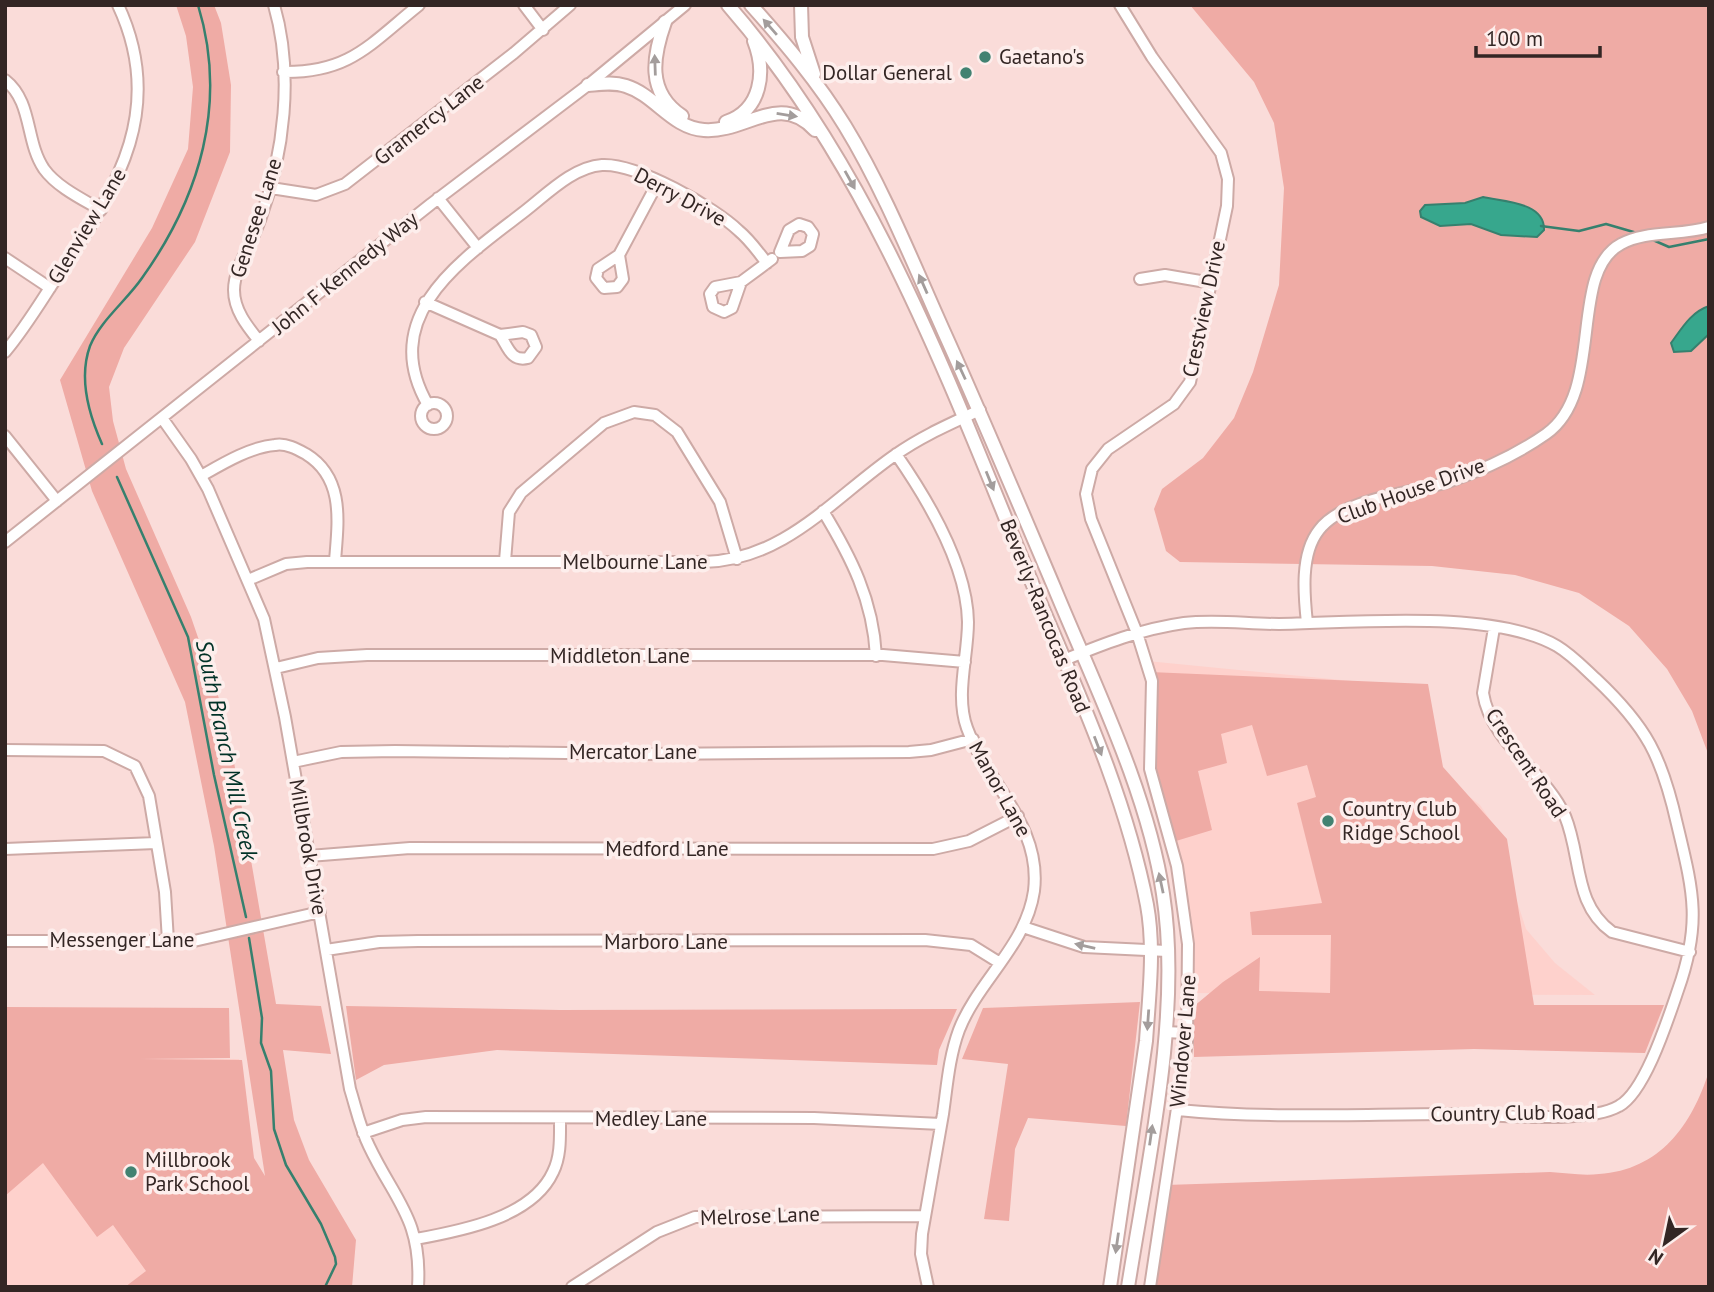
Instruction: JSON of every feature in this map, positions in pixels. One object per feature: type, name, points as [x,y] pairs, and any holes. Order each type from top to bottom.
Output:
[{"type":"main road","name":"Beverly-Rancocas Road","points":[[728,5],[786,76],[834,151],[871,218],[964,418],[1064,660],[1121,806],[1137,858],[1147,909],[1149,951],[1146,1041],[1110,1287]]},
{"type":"main road","name":"Beverly-Rancocas Road","points":[[751,5],[819,88],[845,126],[874,180],[980,410],[1136,789],[1153,845],[1164,894],[1167,951],[1166,1032],[1128,1287]]},
{"type":"main road","points":[[802,5],[802,37],[819,88]]},
{"type":"main road","points":[[665,22],[653,61],[658,88],[675,111],[702,124],[730,120],[742,113],[757,92],[762,69],[750,31]]},
{"type":"main road","points":[[588,85],[612,83],[639,91],[675,119],[702,130],[726,128],[766,114],[794,114],[806,121],[834,151]]},
{"type":"street","name":"Glenview Lane","points":[[5,352],[101,210],[126,160],[138,100],[133,54],[118,5]]},
{"type":"street","name":"Genesee Lane","points":[[259,341],[238,310],[234,284],[271,188],[281,141],[283,72],[274,5]]},
{"type":"street","points":[[283,72],[326,70],[344,63],[419,5]]},
{"type":"street","points":[[524,5],[543,30]]},
{"type":"street","name":"Gramercy Lane","points":[[271,188],[316,195],[345,184],[543,30],[570,5]]},
{"type":"street","name":"John F Kennedy Way","points":[[5,542],[438,198],[588,85],[685,5]]},
{"type":"street","name":"Crestview Drive","points":[[1120,5],[1152,57],[1214,143],[1225,166],[1227,206],[1194,370],[1184,394],[1098,458],[1088,481],[1091,519],[1137,633]]},
{"type":"street","points":[[5,80],[22,103],[34,148],[43,167],[57,182],[101,210]]},
{"type":"street","name":"Derry Drive","points":[[428,405],[418,388],[413,353],[415,331],[425,302],[444,276],[478,248],[561,183],[590,167],[623,167],[658,182],[730,223],[767,263]]},
{"type":"street","points":[[619,255],[658,182]]},
{"type":"street","points":[[438,198],[478,248]]},
{"type":"street","name":"Club House Drive","points":[[1307,623],[1305,585],[1309,550],[1313,539],[1326,522],[1377,500],[1451,481],[1554,429],[1564,416],[1576,390],[1595,279],[1608,253],[1632,239],[1709,227]]},
{"type":"street","points":[[741,282],[780,252]]},
{"type":"street","points":[[5,258],[50,288]]},
{"type":"street","points":[[1140,279],[1165,275],[1212,283]]},
{"type":"street","points":[[425,302],[500,335]]},
{"type":"street","name":"Melbourne Lane","points":[[248,580],[296,562],[704,562],[737,559],[775,545],[895,454],[930,432],[980,410]]},
{"type":"street","points":[[505,561],[509,512],[521,493],[604,423],[634,412],[655,415],[677,432],[720,502],[737,559]]},
{"type":"street","name":"Millbrook Drive","points":[[162,418],[201,476],[264,619],[276,668],[347,1074],[363,1133],[409,1215],[416,1239],[418,1287]]},
{"type":"street","points":[[5,436],[10,452],[57,501]]},
{"type":"street","points":[[201,476],[226,463],[276,444],[303,453],[329,475],[335,492],[338,523],[335,561]]},
{"type":"street","name":"Manor Lane","points":[[895,454],[922,492],[961,580],[968,622],[964,717],[972,739],[1018,816],[1030,844],[1034,868],[1034,892],[1023,927],[970,1008],[958,1034],[925,1216],[921,1254],[928,1287]]},
{"type":"street","points":[[822,511],[851,558],[865,591],[873,622],[876,656]]},
{"type":"street","name":"Country Club Road","points":[[1064,660],[1137,633],[1198,622],[1441,621],[1530,635],[1566,652],[1618,700],[1651,743],[1670,793],[1694,902],[1690,952],[1643,1079],[1630,1099],[1610,1110],[1543,1115],[1223,1114],[1178,1110]]},
{"type":"street","name":"Crescent Road","points":[[1494,628],[1483,693],[1485,702],[1499,731],[1564,815],[1588,906],[1602,925],[1612,932],[1690,952]]},
{"type":"street","name":"Windover Lane","points":[[1137,633],[1153,693],[1150,769],[1175,859],[1185,912],[1189,960],[1188,1032],[1150,1287]]},
{"type":"street","name":"Middleton Lane","points":[[276,668],[308,660],[354,655],[876,656],[965,662]]},
{"type":"street","name":"Mercator Lane","points":[[293,762],[341,752],[395,751],[645,754],[909,752],[931,750],[972,739]]},
{"type":"street","points":[[5,750],[104,751],[126,759],[135,766],[146,785],[165,892],[168,942]]},
{"type":"street","name":"Medford Lane","points":[[309,856],[410,848],[933,849],[969,841],[1018,816]]},
{"type":"street","points":[[5,849],[156,843]]},
{"type":"street","name":"Messenger Lane","points":[[5,941],[168,942],[208,939],[320,912]]},
{"type":"street","points":[[1023,927],[1084,947],[1167,951]]},
{"type":"street","name":"Marboro Lane","points":[[326,950],[379,942],[418,940],[925,940],[971,945],[1000,963]]},
{"type":"street","points":[[1166,1032],[1188,1032]]},
{"type":"street","name":"Medley Lane","points":[[363,1133],[414,1118],[841,1119],[941,1124]]},
{"type":"street","points":[[416,1239],[486,1223],[540,1191],[548,1182],[557,1162],[560,1119]]},
{"type":"street","name":"Melrose Lane","points":[[572,1287],[657,1232],[695,1217],[925,1216]]},
{"type":"shaded area","points":[[176,5],[214,5],[221,23],[231,85],[230,152],[195,242],[124,348],[109,387],[113,421],[126,469],[191,617],[227,722],[276,1004],[321,1006],[331,1054],[283,1050],[294,1120],[309,1160],[356,1240],[352,1287],[125,1287],[146,1271],[113,1225],[97,1237],[43,1163],[5,1196],[5,1007],[229,1008],[230,1058],[140,1059],[242,1060],[254,1158],[265,1176],[214,846],[185,702],[92,491],[60,380],[152,228],[188,149],[193,87],[186,36]]},
{"type":"shaded area","points":[[1190,5],[1709,5],[1709,756],[1692,711],[1667,669],[1629,626],[1579,593],[1515,575],[1432,566],[1180,562],[1166,551],[1154,509],[1162,489],[1203,458],[1234,418],[1253,372],[1279,285],[1284,188],[1274,123],[1254,82]]},
{"type":"shaded area","points":[[1483,197],[1512,202],[1531,209],[1543,221],[1544,230],[1537,237],[1501,235],[1471,224],[1440,226],[1421,217],[1420,211],[1425,205],[1465,203]]},
{"type":"shaded area","points":[[1709,306],[1709,334],[1691,351],[1674,352],[1671,343],[1683,326],[1697,312]]},
{"type":"shaded area","name":"Country Club Ridge School","points":[[1147,661],[1423,688],[1444,777],[1480,805],[1506,843],[1512,886],[1526,929],[1555,963],[1595,995],[1190,993]]},
{"type":"shaded area","name":"Country Club Ridge School","points":[[1150,672],[1428,684],[1443,767],[1507,839],[1534,1005],[1664,1005],[1645,1053],[1474,1049],[1194,1057],[1193,1007],[1260,957],[1259,991],[1330,993],[1331,935],[1252,935],[1250,912],[1322,903],[1297,803],[1316,797],[1307,765],[1267,776],[1252,725],[1221,734],[1227,763],[1198,771],[1212,830],[1176,841],[1149,763]]},
{"type":"shaded area","points":[[1140,1002],[1126,1126],[1028,1118],[1015,1149],[1009,1221],[984,1219],[1008,1064],[962,1059],[983,1008]]},
{"type":"shaded area","points":[[346,1006],[560,1010],[957,1009],[939,1050],[937,1065],[497,1050],[384,1065],[356,1080]]},
{"type":"shaded area","name":"Millbrook Park School","points":[[5,1058],[239,1059],[239,1127],[299,1287],[5,1287]]},
{"type":"shaded area","points":[[1709,1071],[1709,1287],[1150,1287],[1166,1185],[1550,1172],[1593,1175],[1621,1171],[1640,1164],[1670,1141],[1693,1109]]},
{"type":"waterway","name":"South Branch Mill Creek","points":[[102,444],[93,421],[85,384],[90,346],[100,328],[136,286],[162,247],[193,182],[203,148],[209,113],[210,78],[207,42],[198,5]]},
{"type":"waterway","points":[[1541,226],[1579,231],[1606,224],[1637,233]]},
{"type":"waterway","points":[[1653,240],[1669,247],[1709,239]]},
{"type":"waterway","name":"South Branch Mill Creek","points":[[117,477],[188,637],[214,775],[246,917]]},
{"type":"waterway","name":"South Branch Mill Creek","points":[[249,938],[262,1018],[261,1043],[271,1071],[274,1129],[286,1165],[321,1224],[335,1257],[336,1264],[325,1287]]},
{"type":"place","name":"Gaetano's","points":[[985,57]]},
{"type":"place","name":"Dollar General","points":[[966,73]]},
{"type":"place","name":"Country Club Ridge School","points":[[1328,821]]},
{"type":"place","name":"Millbrook Park School","points":[[131,1172]]}]
